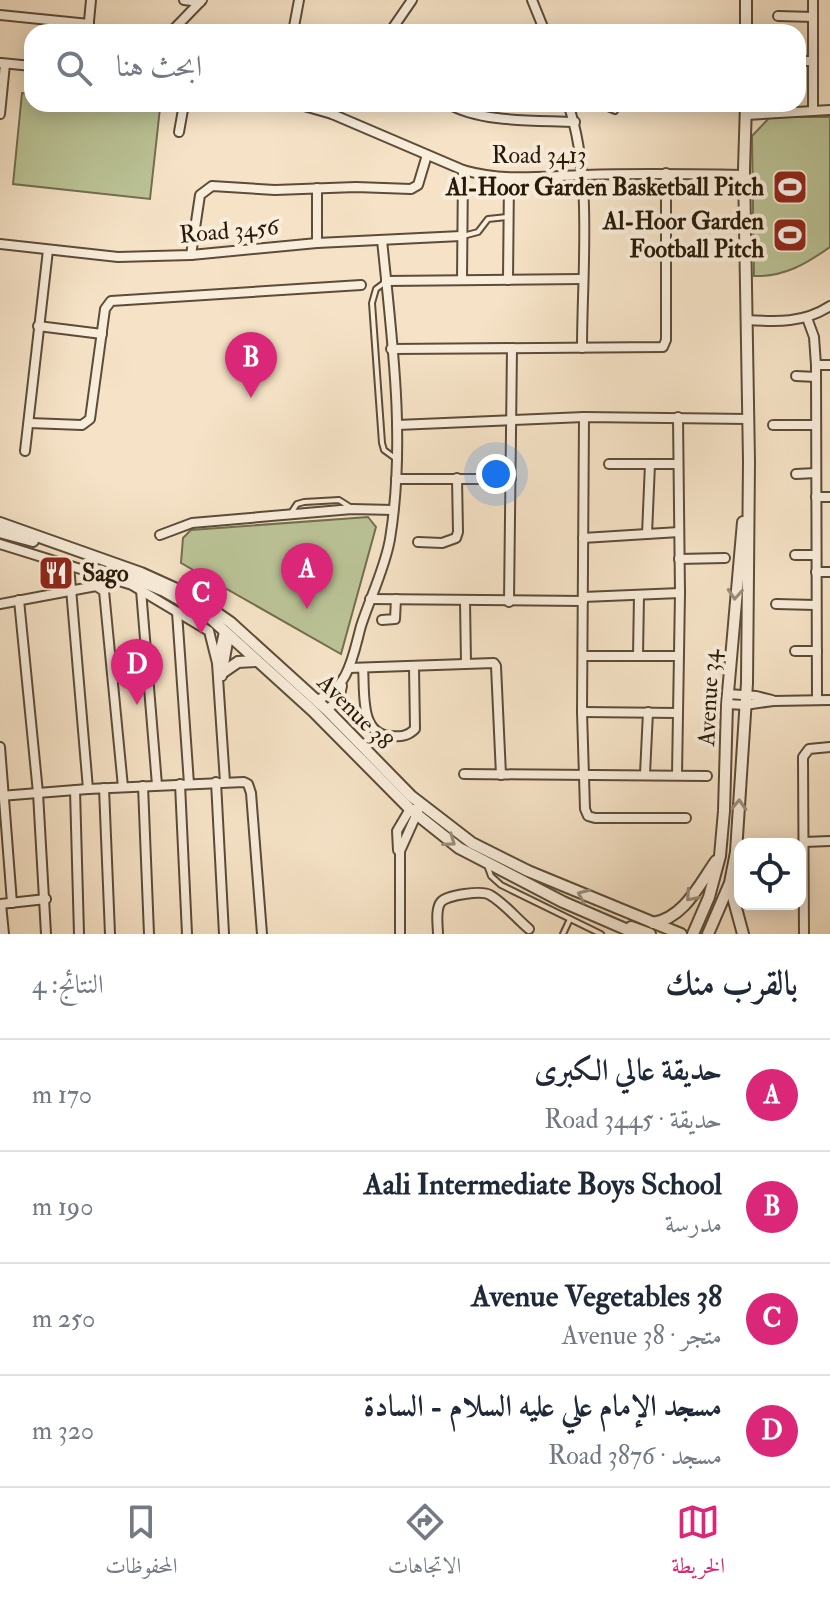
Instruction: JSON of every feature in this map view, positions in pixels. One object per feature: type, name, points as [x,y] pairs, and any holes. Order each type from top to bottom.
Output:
[{"type":"street","points":[[88,24],[91,0]]},
{"type":"street","points":[[184,0],[201,1]]},
{"type":"street","points":[[294,24],[299,0]]},
{"type":"street","points":[[400,0],[412,1]]},
{"type":"street","points":[[532,0],[542,24]]},
{"type":"street","points":[[746,0],[746,24]]},
{"type":"street","points":[[813,0],[813,110]]},
{"type":"street","points":[[178,24],[201,1]]},
{"type":"street","points":[[396,24],[412,1]]},
{"type":"street","points":[[0,15],[61,24]]},
{"type":"street","points":[[778,16],[813,17]]},
{"type":"street","points":[[806,61],[813,61]]},
{"type":"street","points":[[0,114],[3,63],[24,65]]},
{"type":"street","points":[[806,110],[830,110]]},
{"type":"street","points":[[179,132],[183,112]]},
{"type":"street","name":"Road 3413","points":[[325,112],[463,170],[509,179],[666,173],[745,174]]},
{"type":"street","points":[[468,112],[575,122]]},
{"type":"street","points":[[571,112],[583,175],[582,348]]},
{"type":"street","name":"Avenue 34","points":[[708,934],[730,883],[738,826],[746,700],[749,461],[747,112]]},
{"type":"street","points":[[191,255],[199,202],[205,189],[212,186],[275,190],[411,189],[418,185],[427,155]]},
{"type":"street","points":[[462,280],[463,170]]},
{"type":"street","points":[[391,349],[654,348],[665,345],[666,173]]},
{"type":"street","points":[[508,280],[509,179]]},
{"type":"street","points":[[317,188],[317,243]]},
{"type":"street","name":"Road 3456","points":[[0,244],[118,257],[191,255],[317,243],[461,236]]},
{"type":"street","points":[[314,705],[327,710],[339,699],[390,543],[397,425],[382,240]]},
{"type":"street","points":[[25,451],[48,250]]},
{"type":"street","points":[[386,281],[582,279]]},
{"type":"street","points":[[29,423],[86,423],[91,414],[105,309],[111,301],[361,285]]},
{"type":"street","points":[[747,320],[781,322],[807,318],[830,306]]},
{"type":"street","points":[[807,318],[814,337],[816,365],[817,700]]},
{"type":"street","points":[[38,326],[102,334]]},
{"type":"street","points":[[509,602],[512,348]]},
{"type":"street","points":[[816,365],[830,365]]},
{"type":"street","points":[[796,376],[816,377]]},
{"type":"street","points":[[397,425],[584,417],[749,419]]},
{"type":"street","points":[[584,417],[582,712],[585,809],[588,816],[595,818],[686,818]]},
{"type":"street","points":[[677,775],[680,593],[678,417]]},
{"type":"street","points":[[773,425],[816,425]]},
{"type":"street","name":"Avenue 34","points":[[693,934],[709,897],[720,856],[728,699],[749,461]]},
{"type":"street","points":[[609,464],[678,464]]},
{"type":"street","points":[[647,534],[650,464]]},
{"type":"street","points":[[796,474],[816,473]]},
{"type":"street","points":[[418,542],[442,543],[456,538],[457,478]]},
{"type":"street","points":[[396,479],[511,479]]},
{"type":"street","points":[[816,497],[830,497]]},
{"type":"street","points":[[160,535],[192,523],[352,509],[393,510]]},
{"type":"street","name":"Avenue 38","points":[[0,523],[168,583],[194,597],[314,705],[415,811],[459,848],[637,934]]},
{"type":"street","name":"Avenue 38","points":[[0,532],[48,545],[70,561],[155,586],[230,629],[256,661],[314,705]]},
{"type":"street","points":[[583,538],[679,532]]},
{"type":"street","points":[[0,544],[70,561],[141,590],[209,631],[220,668]]},
{"type":"street","points":[[795,555],[816,555]]},
{"type":"street","points":[[679,559],[725,558]]},
{"type":"street","points":[[70,561],[88,789]]},
{"type":"street","points":[[816,572],[830,572]]},
{"type":"street","points":[[0,604],[96,586],[104,591],[123,787]]},
{"type":"street","points":[[141,590],[157,785]]},
{"type":"street","points":[[370,599],[509,602],[680,593]]},
{"type":"street","points":[[638,656],[639,595]]},
{"type":"street","points":[[382,620],[396,618],[396,599]]},
{"type":"street","points":[[19,600],[38,793],[46,934]]},
{"type":"street","points":[[465,601],[466,663]]},
{"type":"street","points":[[776,604],[816,605]]},
{"type":"street","points":[[177,612],[208,616]]},
{"type":"street","points":[[177,612],[185,784],[187,934]]},
{"type":"street","points":[[224,934],[220,668],[230,629]]},
{"type":"street","points":[[795,651],[817,651]]},
{"type":"street","points":[[583,656],[678,656]]},
{"type":"street","points":[[220,668],[238,662],[256,661]]},
{"type":"street","points":[[349,668],[492,662],[496,666],[501,775]]},
{"type":"street","points":[[363,668],[370,724],[378,733],[396,736],[410,734],[415,729],[414,667]]},
{"type":"street","points":[[314,705],[343,681]]},
{"type":"street","points":[[728,699],[830,700]]},
{"type":"street","name":"Avenue 38","points":[[327,710],[411,796],[472,843],[651,929],[681,934]]},
{"type":"street","points":[[582,712],[677,713]]},
{"type":"street","points":[[645,774],[648,712]]},
{"type":"street","points":[[0,747],[4,854],[12,903]]},
{"type":"street","points":[[804,838],[803,757],[809,749],[830,747]]},
{"type":"street","points":[[464,774],[707,776]]},
{"type":"street","points":[[2,796],[244,782],[250,788],[262,934]]},
{"type":"street","points":[[143,786],[149,934]]},
{"type":"street","points":[[104,788],[110,934]]},
{"type":"street","points":[[75,790],[79,934]]},
{"type":"street","points":[[411,796],[415,811]]},
{"type":"street","points":[[415,811],[433,814]]},
{"type":"street","points":[[400,934],[397,831],[415,811]]},
{"type":"street","points":[[806,842],[830,841]]},
{"type":"street","points":[[621,928],[651,929],[666,921],[698,889],[720,856]]},
{"type":"street","points":[[730,883],[743,934]]},
{"type":"street","points":[[438,934],[438,907],[441,902],[476,892],[490,895],[529,929]]},
{"type":"street","points":[[4,934],[0,904],[46,899]]},
{"type":"street","points":[[804,910],[804,934]]},
{"type":"lane","points":[[461,236],[478,232],[488,219],[508,217]]},
{"type":"lane","points":[[386,281],[376,289],[372,303],[382,443],[384,450],[396,458]]},
{"type":"lane","points":[[487,863],[491,876],[501,885],[601,934]]},
{"type":"lane","points":[[563,934],[570,919]]},
{"type":"green space","points":[[22,93],[24,112],[160,112],[150,199],[13,184]]},
{"type":"green space","points":[[770,117],[830,117],[830,247],[794,268],[754,276],[752,136]]},
{"type":"green space","points":[[368,517],[376,527],[341,654],[181,563],[183,538],[191,530]]},
{"type":"place","name":"Al-Hoor Garden Basketball Pitch","points":[[790,187]]},
{"type":"place","name":"Al-Hoor Garden Football Pitch","points":[[790,235]]},
{"type":"place","name":"Aali Intermediate Boys School","points":[[251,398]]},
{"type":"place","name":"Sago","points":[[56,573]]},
{"type":"place","name":"حديقة عالي الكبرى","points":[[307,609]]},
{"type":"place","name":"38 Avenue Vegetables","points":[[201,634]]},
{"type":"place","name":"مسجد الإمام علي عليه السلام - السادة","points":[[137,705]]}]
